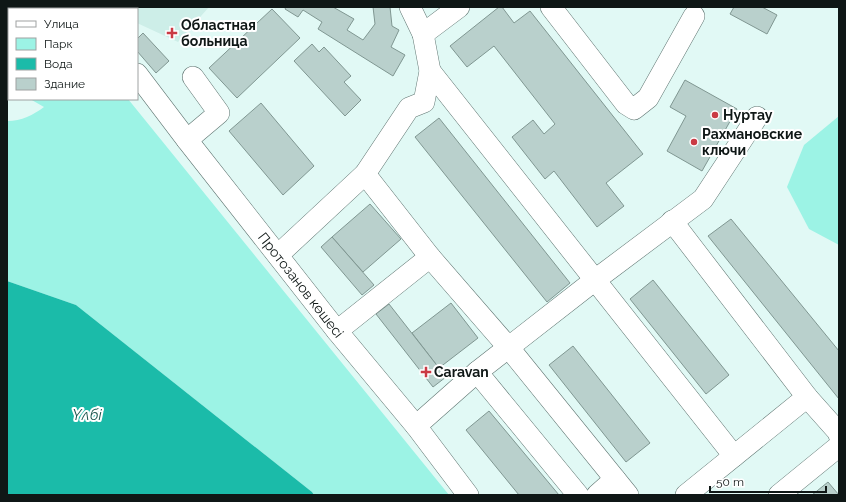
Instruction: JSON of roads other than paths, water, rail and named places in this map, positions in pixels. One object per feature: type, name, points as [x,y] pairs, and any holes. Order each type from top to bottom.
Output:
[{"type":"street","points":[[278,255],[365,174],[408,108],[424,102],[430,71],[423,34],[410,7]]},
{"type":"street","points":[[423,34],[459,7]]},
{"type":"street","points":[[551,7],[626,104],[634,109],[648,98],[694,16]]},
{"type":"street","points":[[430,71],[734,456]]},
{"type":"street","name":"Протозанов көшесі","points":[[138,75],[337,331],[416,426],[468,495]]},
{"type":"street","points":[[187,140],[219,113],[192,77]]},
{"type":"street","points":[[416,426],[477,372],[672,221],[704,199],[757,117]]},
{"type":"street","points":[[365,174],[430,257],[509,348],[628,495]]},
{"type":"street","points":[[672,221],[807,397],[839,433],[839,435]]},
{"type":"street","points":[[337,331],[430,257]]},
{"type":"street","points":[[477,372],[578,495]]},
{"type":"street","points":[[686,495],[807,397]]},
{"type":"street","points":[[779,495],[839,446]]},
{"type":"street","points":[[597,495],[614,479]]},
{"type":"water","name":"Үлбі","points":[[7,281],[76,305],[314,495],[7,495]]},
{"type":"place","name":"Областная больница","points":[[172,33]]},
{"type":"place","name":"Нуртау","points":[[715,115]]},
{"type":"place","name":"Рахмановские ключи","points":[[694,142]]},
{"type":"place","name":"Caravan","points":[[426,372]]}]
